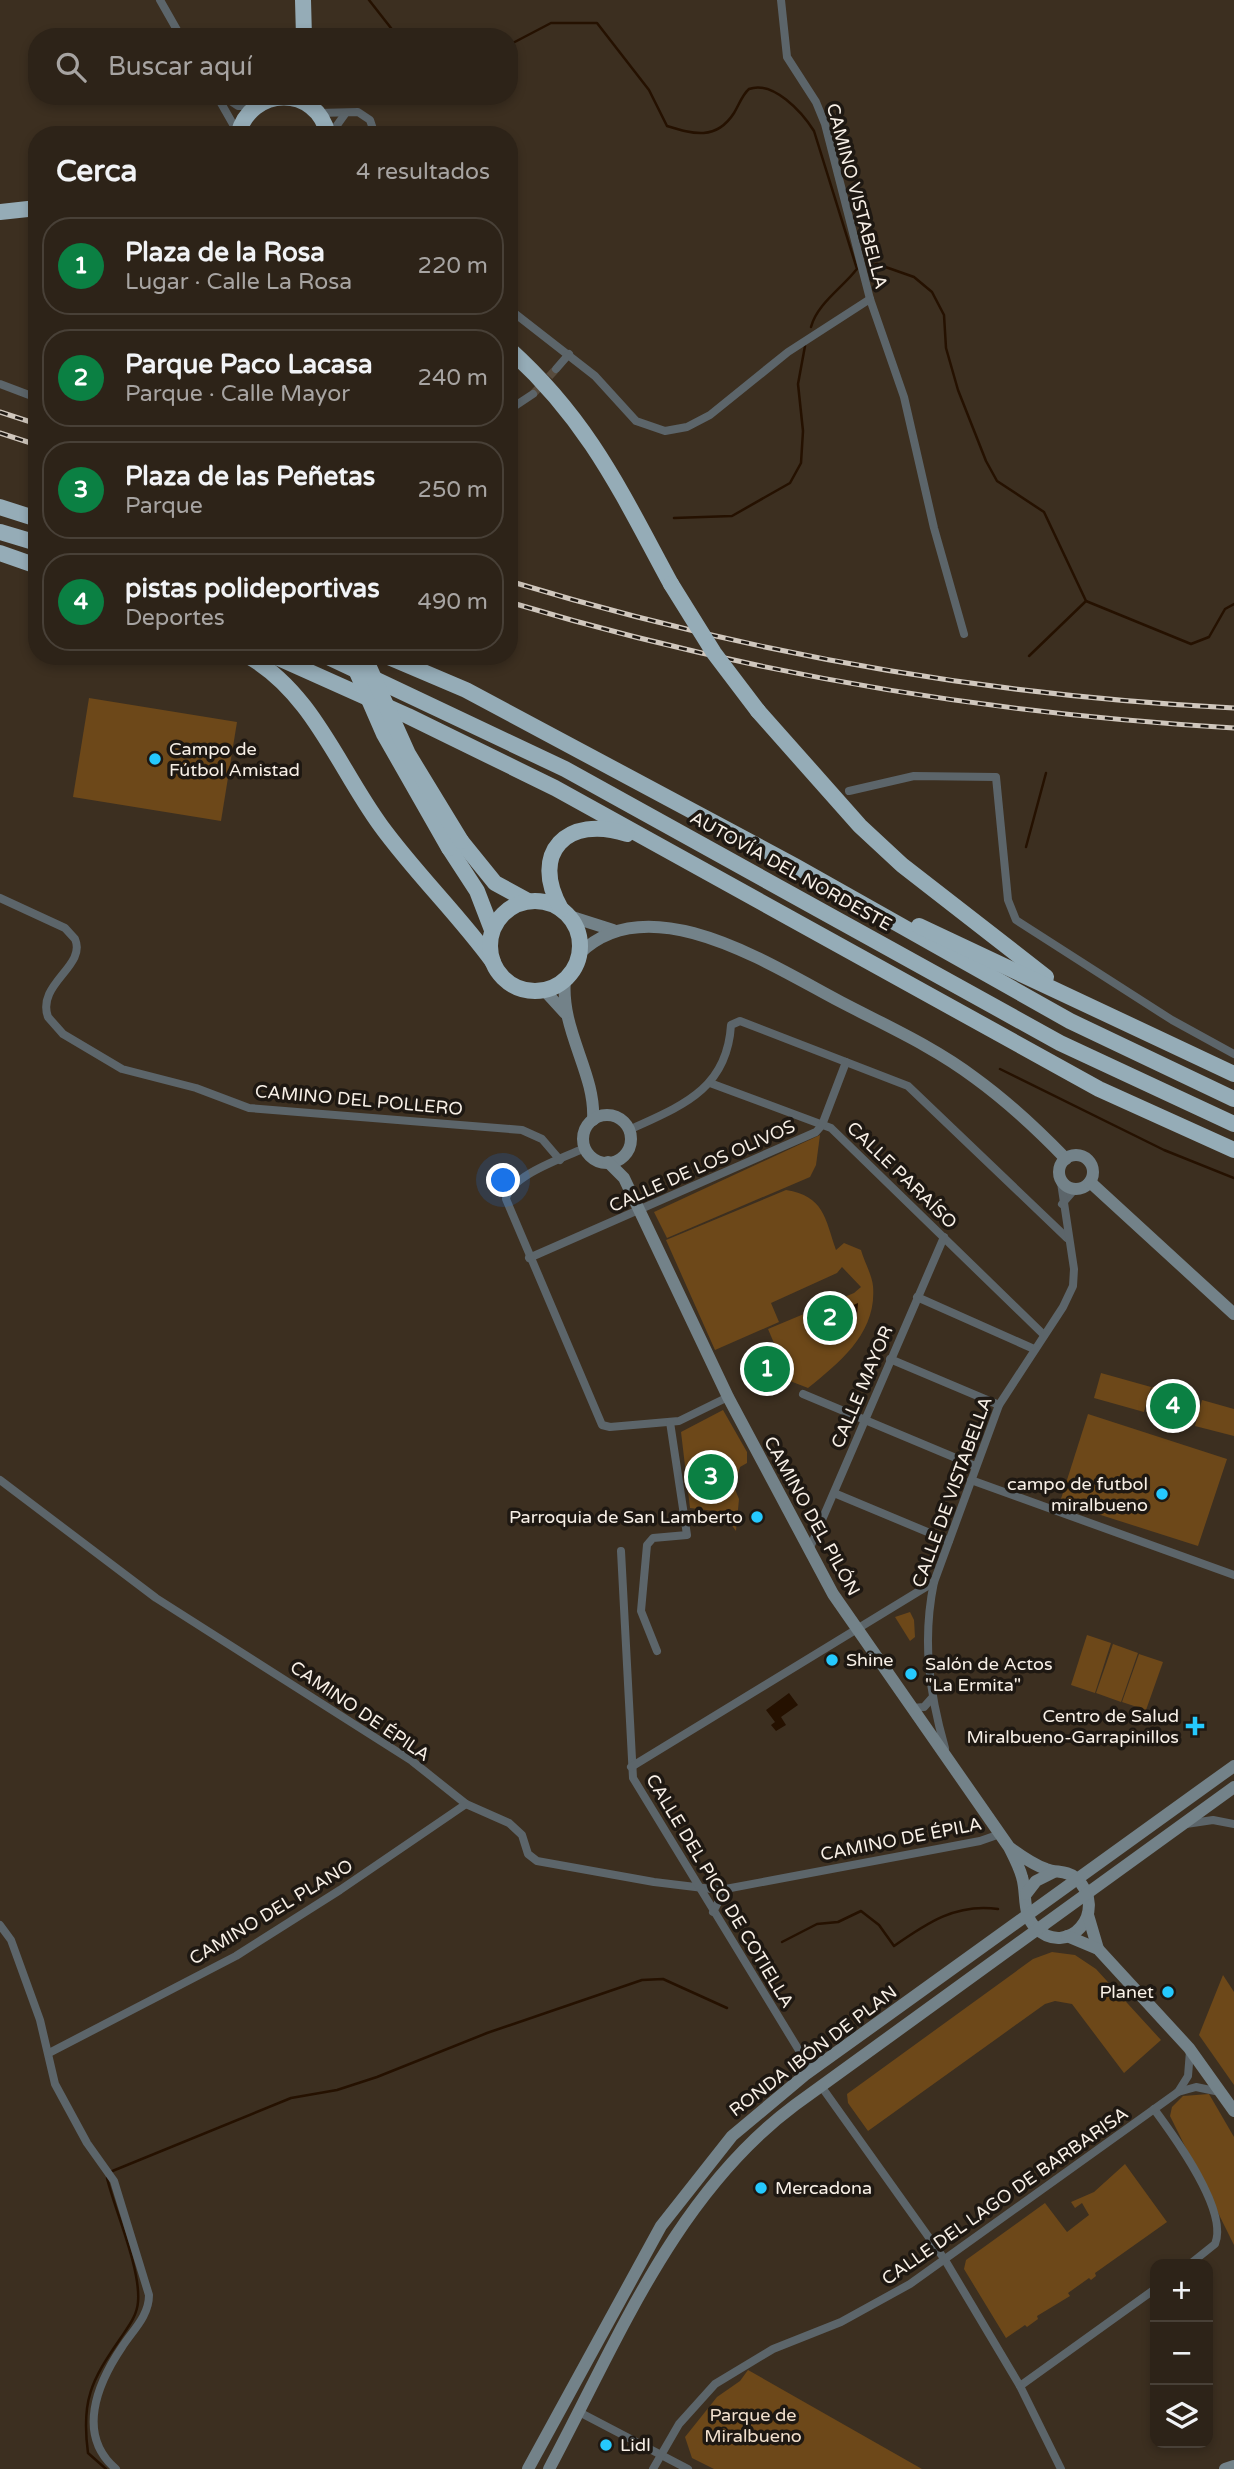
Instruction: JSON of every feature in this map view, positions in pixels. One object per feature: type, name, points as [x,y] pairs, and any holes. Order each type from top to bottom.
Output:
[{"type":"highway","points":[[303,0],[304,28]]},
{"type":"highway","points":[[243,126],[254,106]]},
{"type":"highway","points":[[315,106],[325,126]]},
{"type":"highway","points":[[0,212],[28,209]]},
{"type":"highway","points":[[518,358],[559,398],[593,442],[671,584],[714,653],[758,712],[860,826],[902,865],[1033,969],[1082,1002]]},
{"type":"highway","points":[[0,507],[28,516]]},
{"type":"highway","points":[[0,532],[28,540]]},
{"type":"highway","points":[[0,553],[28,563]]},
{"type":"highway","points":[[262,665],[300,702],[382,828],[467,926],[499,973],[514,986],[544,990],[565,979],[572,971],[579,954],[577,930],[551,890],[548,867],[556,845],[568,836],[591,828],[613,830],[671,853]]},
{"type":"highway","points":[[294,665],[420,722],[555,788],[1098,1089],[1234,1150]]},
{"type":"highway","name":"AUTOVÍA DEL NORDESTE","points":[[345,665],[565,769],[1060,1043],[1234,1124]]},
{"type":"highway","points":[[354,665],[384,734],[455,844],[495,883],[528,901],[546,902],[565,913]]},
{"type":"highway","points":[[368,665],[408,754],[478,891],[492,930],[490,946],[493,962]]},
{"type":"highway","name":"AUTOVÍA DEL NORDESTE","points":[[407,665],[466,690],[795,866],[1057,1014],[1234,1099]]},
{"type":"highway","points":[[795,866],[810,866],[927,930],[1234,1074]]},
{"type":"highway","points":[[492,930],[504,913],[528,901]]},
{"type":"street","points":[[160,0],[176,28]]},
{"type":"street","name":"CAMINO VISTABELLA","points":[[518,316],[595,376],[636,421],[655,429],[678,430],[709,415],[788,352],[870,299],[825,124],[816,102],[787,57],[781,0]]},
{"type":"street","points":[[222,105],[234,126]]},
{"type":"street","points":[[237,105],[254,106]]},
{"type":"street","points":[[315,106],[345,114],[365,115],[372,126]]},
{"type":"street","points":[[336,126],[345,114]]},
{"type":"street","points":[[870,299],[904,397],[934,528],[964,634]]},
{"type":"street","points":[[556,369],[569,354]]},
{"type":"street","points":[[0,384],[28,394]]},
{"type":"street","points":[[518,404],[533,394]]},
{"type":"street","points":[[849,791],[914,776],[996,777],[1013,915],[1103,977],[1234,1054]]},
{"type":"street","name":"CAMINO DEL POLLERO","points":[[0,898],[71,933],[78,950],[47,997],[48,1017],[63,1034],[122,1069],[196,1088],[258,1110],[522,1130],[542,1139],[560,1160]]},
{"type":"street","points":[[565,913],[613,930],[656,928],[694,933],[725,943],[775,967],[960,1067],[1024,1118],[1066,1159]]},
{"type":"street","points":[[579,954],[597,938],[613,930]]},
{"type":"street","points":[[565,979],[565,1013],[599,1117]]},
{"type":"street","points":[[544,990],[565,1013]]},
{"type":"street","points":[[629,1130],[674,1109],[710,1083],[728,1051],[731,1025],[740,1021],[908,1086],[1067,1238]]},
{"type":"street","name":"CALLE DE LOS OLIVOS","points":[[529,1258],[808,1136],[822,1125],[845,1062]]},
{"type":"street","name":"CALLE PARAÍSO","points":[[710,1083],[834,1130],[1044,1335]]},
{"type":"street","points":[[599,1117],[619,1118],[629,1130],[630,1146],[624,1156],[608,1162],[592,1157],[586,1148],[585,1129],[599,1117]]},
{"type":"street","points":[[586,1148],[518,1180],[508,1190],[506,1205],[602,1425],[610,1427],[670,1422],[728,1397]]},
{"type":"street","points":[[1062,1204],[1075,1189],[1090,1182],[1093,1171],[1087,1159],[1076,1155],[1066,1159],[1060,1167],[1060,1176],[1065,1184],[1075,1189]]},
{"type":"street","name":"CAMINO DEL PILÓN","points":[[624,1156],[624,1178]]},
{"type":"street","name":"CAMINO DEL PILÓN","points":[[608,1162],[624,1178],[661,1250],[728,1397],[809,1550],[857,1630],[1009,1847],[1018,1865],[1026,1894],[1027,1914],[1037,1930]]},
{"type":"street","name":"CALLE DE VISTABELLA","points":[[946,1755],[932,1698],[926,1653],[934,1582],[999,1405],[1063,1307],[1073,1286],[1074,1269],[1067,1238],[1060,1176]]},
{"type":"street","points":[[1090,1182],[1234,1314]]},
{"type":"street","name":"CALLE MAYOR","points":[[809,1550],[944,1237]]},
{"type":"street","points":[[917,1297],[1034,1349]]},
{"type":"street","points":[[890,1359],[999,1405]]},
{"type":"street","points":[[803,1394],[975,1466]]},
{"type":"street","points":[[657,1651],[641,1611],[646,1545],[653,1538],[687,1535],[670,1422]]},
{"type":"street","name":"CAMINO DE ÉPILA","points":[[0,1480],[156,1598],[412,1761],[441,1787],[466,1804],[515,1827],[524,1839],[530,1857],[537,1861],[698,1889],[725,1889],[980,1841],[1000,1834]]},
{"type":"street","points":[[971,1480],[1234,1575]]},
{"type":"street","points":[[834,1493],[949,1541]]},
{"type":"street","name":"CALLE DEL PICO DE COTIELLA","points":[[621,1551],[631,1767],[637,1786],[811,2070]]},
{"type":"street","points":[[631,1767],[934,1582]]},
{"type":"street","name":"CALLE DE VISTABELLA","points":[[919,1592],[930,1603]]},
{"type":"street","points":[[913,1708],[924,1707],[932,1698]]},
{"type":"street","name":"RONDA IBÓN DE PLAN","points":[[528,2469],[641,2258],[679,2200],[732,2136],[811,2070],[1234,1766]]},
{"type":"street","name":"RONDA IBÓN DE PLAN","points":[[549,2469],[643,2289],[697,2204],[747,2145],[779,2116],[1234,1787]]},
{"type":"street","name":"CAMINO DEL PLANO","points":[[49,2053],[236,1956],[340,1890],[466,1804]]},
{"type":"street","points":[[1184,1824],[1213,1820],[1234,1824]]},
{"type":"street","name":"CAMINO DEL PILÓN","points":[[1009,1847],[1033,1864],[1054,1872],[1067,1873],[1076,1879]]},
{"type":"street","points":[[1026,1894],[1040,1877],[1054,1872]]},
{"type":"street","points":[[1076,1879],[1087,1894],[1088,1915],[1098,1949]]},
{"type":"street","points":[[713,1912],[725,1889]]},
{"type":"street","points":[[1067,1936],[1082,1927],[1088,1915]]},
{"type":"street","points":[[0,1926],[11,1940],[49,2053],[55,2084],[87,2143],[109,2173],[149,2295],[145,2314],[113,2361],[95,2402],[95,2440],[104,2458],[116,2469]]},
{"type":"street","points":[[1037,1930],[1049,1937],[1067,1936],[1098,1949],[1189,2048],[1234,2111]]},
{"type":"street","points":[[1178,2092],[1190,2071],[1189,2048]]},
{"type":"street","points":[[821,2086],[945,2260],[1020,2386],[1061,2469]]},
{"type":"street","points":[[1178,2092],[1196,2087],[1222,2092]]},
{"type":"street","name":"CALLE DEL LAGO DE BARBARISA","points":[[653,2469],[660,2454],[694,2405],[732,2372],[773,2349],[841,2322],[880,2302],[945,2260],[1178,2092]]},
{"type":"street","points":[[1154,2109],[1189,2161],[1219,2228],[1215,2244],[1196,2259]]},
{"type":"street","points":[[1020,2386],[1150,2293]]},
{"type":"street","points":[[579,2412],[688,2469]]},
{"type":"street","points":[[1225,2469],[1234,2466]]},
{"type":"green space","name":"Campo de Fútbol Amistad","points":[[89,698],[237,722],[221,821],[73,797]]},
{"type":"green space","points":[[820,1135],[816,1165],[810,1177],[667,1238],[654,1212]]},
{"type":"green space","points":[[786,1190],[799,1193],[816,1203],[836,1250],[844,1243],[861,1250],[873,1286],[873,1303],[863,1332],[844,1357],[808,1388],[790,1381],[768,1329],[854,1293],[861,1287],[842,1267],[837,1273],[771,1303],[779,1322],[715,1350],[666,1240]]},
{"type":"green space","points":[[1101,1373],[1151,1387],[1144,1412],[1094,1398]]},
{"type":"green space","points":[[1152,1387],[1199,1399],[1193,1425],[1146,1412]]},
{"type":"green space","points":[[1202,1400],[1234,1409],[1234,1436],[1195,1426]]},
{"type":"green space","points":[[723,1410],[747,1452],[747,1463],[740,1467],[734,1487],[739,1499],[736,1531],[722,1512],[690,1508],[681,1432]]},
{"type":"green space","points":[[1088,1414],[1227,1459],[1198,1546],[1060,1502]]},
{"type":"green space","points":[[910,1612],[914,1620],[915,1637],[910,1641],[895,1617]]},
{"type":"green space","points":[[1087,1635],[1111,1643],[1095,1693],[1071,1685]]},
{"type":"green space","points":[[1113,1644],[1138,1653],[1121,1702],[1096,1693]]},
{"type":"green space","points":[[1139,1654],[1163,1662],[1146,1710],[1122,1702]]},
{"type":"green space","points":[[1052,1952],[1075,1955],[1096,1969],[1161,2040],[1124,2073],[1072,2004],[1055,2001],[1045,2004],[868,2131],[848,2103],[847,2094],[1033,1959]]},
{"type":"green space","points":[[1223,1975],[1234,1992],[1234,2085],[1199,2035]]},
{"type":"green space","points":[[1209,2094],[1234,2137],[1234,2245],[1170,2116],[1172,2107],[1183,2096]]},
{"type":"green space","points":[[1125,2164],[1167,2222],[1095,2273],[1096,2276],[1091,2280],[1089,2278],[1068,2293],[1070,2296],[1037,2316],[1038,2319],[1027,2327],[1025,2325],[1006,2338],[964,2269],[966,2260],[1045,2203],[1067,2232],[1089,2215],[1082,2203],[1075,2208],[1071,2202],[1094,2192]]},
{"type":"green space","name":"Parque de Miralbueno","points":[[748,2370],[922,2469],[714,2469],[692,2458],[685,2437],[717,2397],[740,2381]]},
{"type":"shaded area","points":[[858,1303],[857,1317],[839,1331],[835,1320],[837,1312]]},
{"type":"shaded area","points":[[789,1693],[798,1705],[781,1717],[786,1725],[776,1731],[771,1725],[775,1722],[766,1710]]},
{"type":"waterway","points":[[369,0],[391,28]]},
{"type":"waterway","points":[[518,40],[551,23],[597,23],[649,90],[667,126],[695,133],[712,132],[720,128],[734,113],[749,89],[758,87],[777,93],[802,115],[814,131],[857,269]]},
{"type":"waterway","points":[[870,266],[877,264],[914,277],[932,292],[944,315],[946,348],[958,390],[986,461],[997,481],[1044,512],[1086,601],[1191,644],[1209,637],[1225,609],[1234,604]]},
{"type":"waterway","points":[[811,327],[824,304],[856,270]]},
{"type":"waterway","points":[[674,518],[732,516],[790,483],[801,463],[803,431],[798,384],[805,346]]},
{"type":"waterway","points":[[1029,656],[1086,601]]},
{"type":"waterway","points":[[1026,847],[1046,773]]},
{"type":"waterway","points":[[1000,1069],[1164,1150],[1234,1178]]},
{"type":"waterway","points":[[782,1942],[817,1924],[838,1922],[861,1911],[879,1925],[894,1946],[930,1923],[955,1912],[998,1909]]},
{"type":"waterway","points":[[110,2172],[291,2098],[337,2090],[377,2077],[487,2033],[642,1980],[663,1979],[727,2008]]},
{"type":"waterway","points":[[106,2469],[88,2453],[87,2405],[95,2380],[132,2321],[138,2302],[136,2273],[107,2178]]},
{"type":"tunnel","points":[[533,394],[556,369]]},
{"type":"railway","points":[[0,412],[28,421]]},
{"type":"railway","points":[[0,433],[28,442]]},
{"type":"railway","points":[[518,584],[687,629],[867,667],[1050,693],[1234,708]]},
{"type":"railway","points":[[518,605],[687,650],[868,686],[1051,712],[1234,728]]},
{"type":"place","name":"Campo de Fútbol Amistad","points":[[155,759]]},
{"type":"place","name":"Parque Paco Lacasa","points":[[830,1318]]},
{"type":"place","name":"Plaza de la Rosa","points":[[767,1369]]},
{"type":"place","name":"pistas polideportivas","points":[[1173,1406]]},
{"type":"place","name":"Plaza de las Peñetas","points":[[711,1477]]},
{"type":"place","name":"campo de futbol miralbueno","points":[[1162,1494]]},
{"type":"place","name":"Parroquia de San Lamberto","points":[[757,1517]]},
{"type":"place","name":"Shine","points":[[832,1660]]},
{"type":"place","name":"Salón de Actos \"La Ermita\"","points":[[911,1674]]},
{"type":"place","name":"Centro de Salud Miralbueno-Garrapinillos","points":[[1195,1726]]},
{"type":"place","name":"Planet","points":[[1168,1992]]},
{"type":"place","name":"Mercadona","points":[[761,2188]]},
{"type":"place","name":"Lidl","points":[[606,2445]]}]
